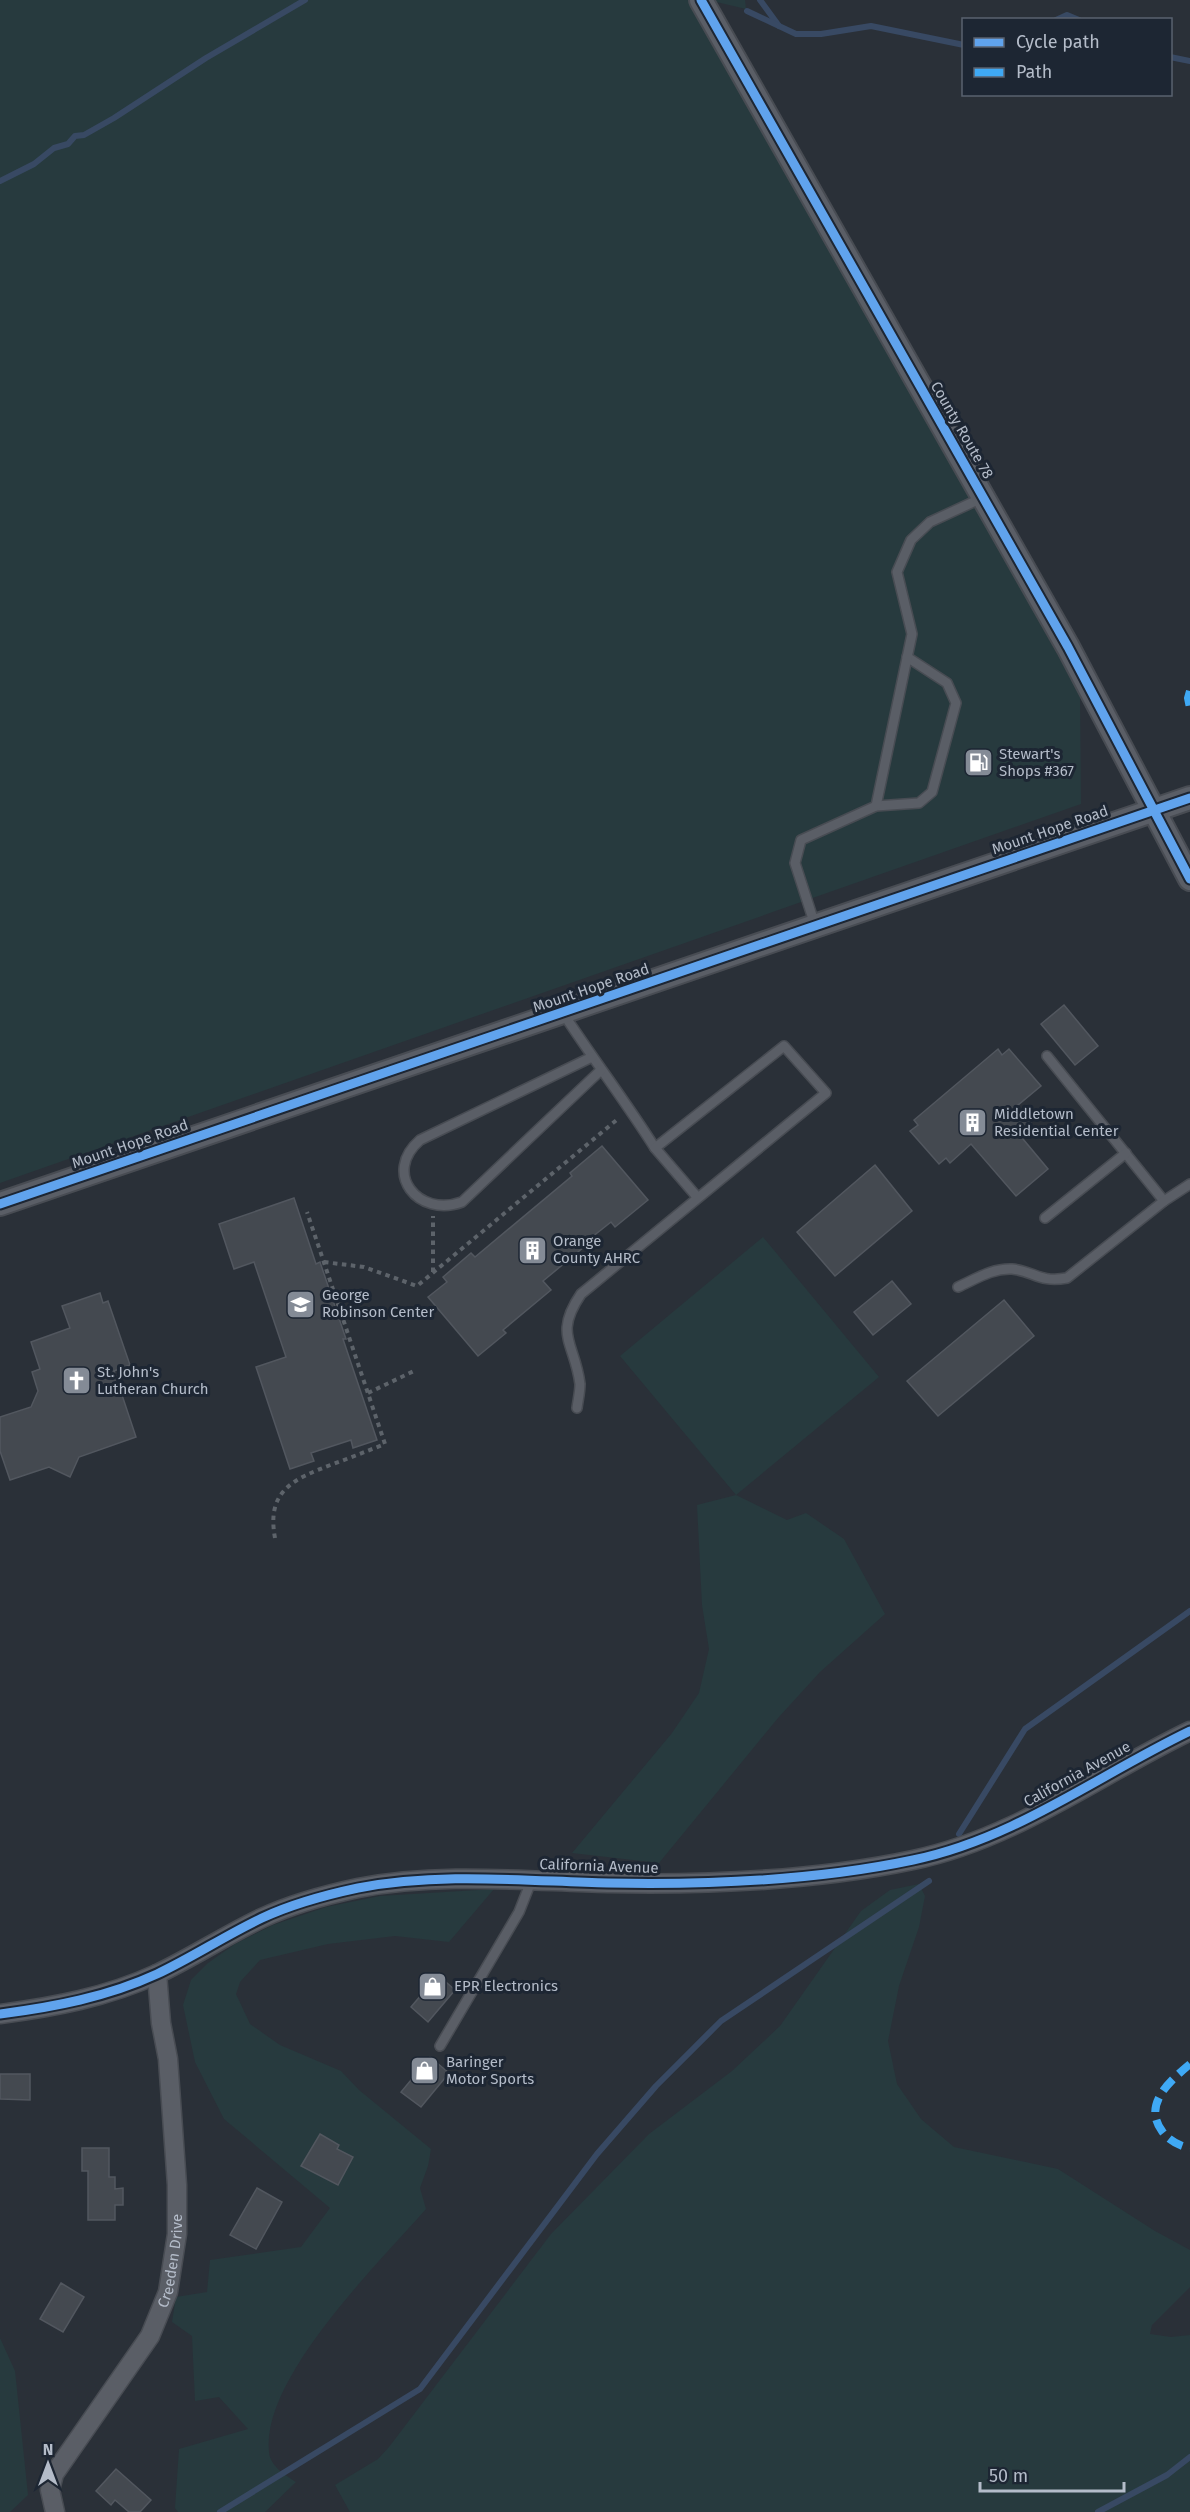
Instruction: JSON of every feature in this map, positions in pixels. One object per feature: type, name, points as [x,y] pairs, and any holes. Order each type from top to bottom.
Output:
[{"type":"street","name":"County Route 78","points":[[702,0],[1068,647],[1190,879]]},
{"type":"street","name":"Mount Hope Road","points":[[0,1204],[1190,798]]},
{"type":"street","name":"California Avenue","points":[[0,2014],[69,2003],[112,1992],[157,1974],[261,1918],[321,1897],[393,1883],[462,1879],[532,1879],[673,1883],[827,1874],[916,1860],[976,1842],[1018,1824],[1147,1752],[1190,1731]]},
{"type":"street","name":"Creeden Drive","points":[[55,2512],[50,2490],[54,2474],[150,2336],[161,2313],[172,2274],[176,2242],[177,2186],[168,2059],[161,2022],[157,1974]]},
{"type":"lane","points":[[876,806],[912,633],[897,572],[910,540],[930,522],[983,498]]},
{"type":"lane","points":[[816,927],[795,863],[801,840],[876,806],[919,803],[932,792],[956,703],[947,682],[907,657]]},
{"type":"lane","points":[[563,1013],[592,1058],[630,1108],[655,1148],[698,1198]]},
{"type":"lane","points":[[577,1408],[579,1382],[566,1334],[571,1309],[582,1294],[826,1093],[784,1046],[655,1148]]},
{"type":"lane","points":[[1047,1056],[1164,1201]]},
{"type":"lane","points":[[592,1058],[428,1135],[412,1147],[405,1166],[406,1182],[416,1197],[433,1205],[453,1205],[462,1202],[601,1070]]},
{"type":"lane","points":[[1045,1218],[1126,1153]]},
{"type":"lane","points":[[958,1287],[994,1270],[1014,1269],[1050,1281],[1067,1278],[1164,1201],[1190,1184]]},
{"type":"lane","points":[[440,2046],[519,1912],[532,1879]]},
{"type":"path","points":[[324,1262],[364,1267],[417,1286],[630,1108]]},
{"type":"path","points":[[433,1205],[433,1273]]},
{"type":"path","points":[[275,1538],[273,1510],[278,1498],[288,1486],[302,1476],[385,1444],[307,1212]]},
{"type":"path","points":[[368,1393],[416,1370]]},
{"type":"green space","points":[[0,0],[701,0],[1080,696],[1081,804],[0,1183]]},
{"type":"green space","points":[[708,0],[745,0],[746,9]]},
{"type":"green space","points":[[763,1237],[879,1377],[736,1495],[620,1356]]},
{"type":"green space","points":[[736,1495],[787,1520],[806,1513],[844,1539],[885,1614],[820,1672],[778,1718],[659,1863],[572,1853],[672,1733],[699,1693],[709,1649],[702,1605],[697,1505]]},
{"type":"green space","points":[[919,1884],[925,1896],[919,1927],[899,1986],[888,2041],[897,2084],[921,2119],[954,2147],[1058,2169],[1155,2231],[1190,2250],[1190,2287],[1152,2325],[1150,2334],[1171,2337],[1190,2335],[1190,2512],[350,2512],[335,2485],[378,2459],[389,2447],[551,2234],[649,2134],[732,2071],[780,2026],[861,1911],[890,1890]]},
{"type":"green space","points":[[494,1889],[449,1942],[395,1936],[328,1944],[260,1960],[240,1982],[236,1994],[250,2024],[280,2045],[341,2071],[359,2090],[431,2149],[420,2188],[426,2209],[327,2323],[303,2357],[284,2390],[272,2423],[269,2452],[275,2466],[296,2482],[265,2512],[178,2512],[175,2508],[179,2449],[248,2429],[219,2397],[195,2401],[192,2336],[172,2322],[176,2297],[207,2292],[210,2260],[301,2247],[330,2208],[224,2119],[195,2062],[183,2005],[191,1980],[208,1963],[235,1944],[273,1925],[326,1907],[380,1896]]},
{"type":"green space","points":[[0,2338],[15,2371],[28,2495],[10,2512],[0,2512]]},
{"type":"building","points":[[1064,1005],[1098,1046],[1075,1065],[1041,1024]]},
{"type":"building","name":"Middletown Residential Center","points":[[998,1049],[1002,1055],[1009,1049],[1041,1086],[1017,1106],[1031,1122],[1018,1133],[1048,1169],[1016,1196],[971,1144],[950,1163],[946,1158],[939,1164],[910,1131],[918,1125],[914,1120]]},
{"type":"building","name":"Orange County AHRC","points":[[602,1146],[648,1200],[615,1227],[611,1222],[582,1245],[584,1247],[543,1281],[551,1290],[503,1330],[506,1333],[478,1356],[428,1297],[447,1282],[443,1277],[471,1253],[475,1257],[572,1176],[570,1173]]},
{"type":"building","points":[[875,1165],[912,1211],[835,1276],[797,1232]]},
{"type":"building","name":"George Robinson Center","points":[[294,1198],[316,1264],[320,1262],[377,1440],[353,1448],[351,1440],[311,1453],[314,1461],[290,1469],[256,1367],[286,1357],[254,1262],[234,1269],[219,1224]]},
{"type":"building","points":[[892,1281],[911,1304],[873,1335],[854,1312]]},
{"type":"building","name":"St. John's Lutheran Church","points":[[100,1293],[103,1303],[108,1301],[130,1365],[114,1371],[136,1437],[79,1457],[70,1477],[49,1467],[10,1480],[0,1451],[0,1417],[31,1407],[38,1391],[32,1372],[40,1369],[31,1342],[70,1328],[62,1306]]},
{"type":"building","points":[[1004,1300],[1034,1336],[938,1416],[907,1381]]},
{"type":"building","points":[[438,1975],[455,1990],[428,2022],[411,2007]]},
{"type":"building","points":[[430,2057],[449,2073],[421,2107],[401,2092]]},
{"type":"building","points":[[0,2074],[30,2074],[30,2100],[0,2099]]},
{"type":"building","points":[[320,2134],[339,2145],[337,2149],[353,2157],[338,2185],[301,2166]]},
{"type":"building","points":[[82,2148],[109,2148],[109,2177],[115,2177],[115,2189],[123,2188],[123,2205],[115,2205],[115,2220],[88,2220],[88,2171],[82,2171]]},
{"type":"building","points":[[257,2188],[282,2202],[256,2249],[230,2235]]},
{"type":"building","points":[[61,2283],[84,2297],[63,2332],[40,2319]]},
{"type":"building","points":[[116,2469],[151,2500],[140,2512],[129,2512],[115,2500],[111,2505],[96,2491]]},
{"type":"waterway","points":[[0,181],[34,164],[54,148],[68,144],[75,136],[84,135],[114,118],[206,58],[305,0]]},
{"type":"waterway","points":[[760,0],[779,26]]},
{"type":"waterway","points":[[747,11],[796,34],[821,34],[871,26],[962,45]]},
{"type":"waterway","points":[[1060,18],[1067,15],[1074,18]]},
{"type":"waterway","points":[[1172,57],[1190,61]]},
{"type":"waterway","points":[[959,1834],[1025,1729],[1190,1611]]},
{"type":"waterway","points":[[220,2512],[420,2389],[597,2154],[656,2086],[721,2021],[929,1881]]},
{"type":"waterway","points":[[1098,2512],[1167,2475],[1190,2457]]},
{"type":"marked path","points":[[1190,691],[1188,698],[1190,708]]},
{"type":"marked path","points":[[1190,2064],[1161,2093],[1155,2111],[1164,2134],[1174,2142],[1190,2148]]},
{"type":"cycle path","points":[[701,0],[1068,647],[1190,879]]},
{"type":"cycle path","points":[[0,1204],[1190,798]]},
{"type":"cycle path","points":[[0,2014],[60,2004],[119,1989],[157,1974],[273,1913],[309,1900],[358,1888],[389,1883],[451,1879],[608,1883],[723,1882],[838,1873],[913,1860],[950,1850],[1021,1822],[1190,1731]]},
{"type":"place","name":"Stewart's Shops #367","points":[[978,763]]},
{"type":"place","name":"Middletown Residential Center","points":[[973,1123]]},
{"type":"place","name":"Orange County AHRC","points":[[532,1250]]},
{"type":"place","name":"George Robinson Center","points":[[301,1304]]},
{"type":"place","name":"St. John's Lutheran Church","points":[[76,1381]]},
{"type":"place","name":"EPR Electronics","points":[[433,1986]]},
{"type":"place","name":"Baringer Motor Sports","points":[[425,2071]]}]
